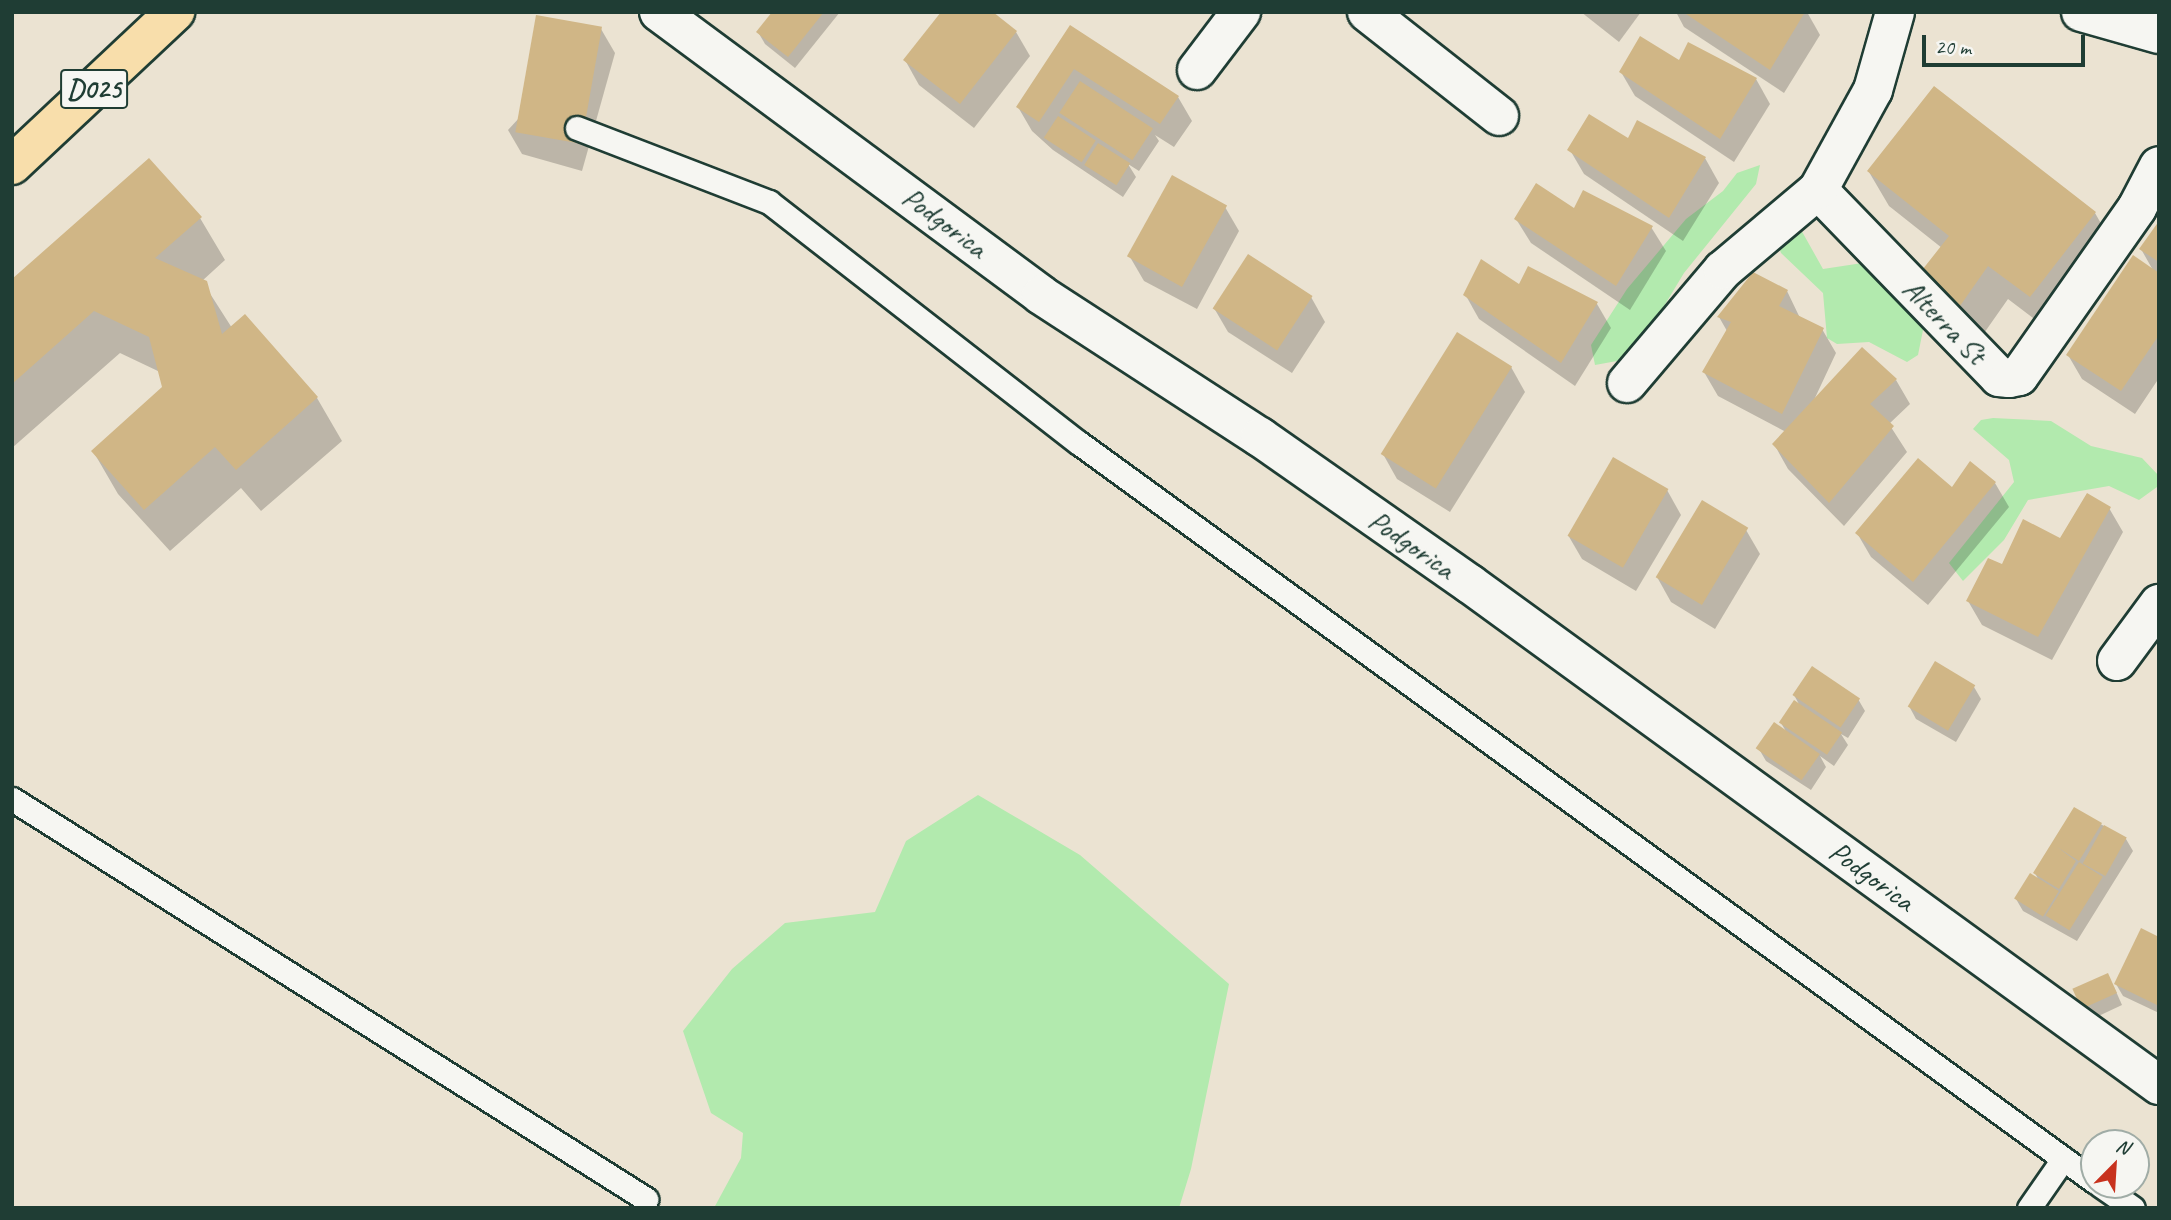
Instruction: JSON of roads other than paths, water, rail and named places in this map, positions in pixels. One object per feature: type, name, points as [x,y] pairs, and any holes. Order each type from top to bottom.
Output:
[{"type":"main road","name":"D025","points":[[12,165],[175,12]]},
{"type":"street","name":"Podgorica","points":[[659,12],[1041,295],[1259,437],[1470,584],[2159,1085]]},
{"type":"street","points":[[1197,71],[1241,12]]},
{"type":"street","points":[[1367,12],[1499,116]]},
{"type":"street","points":[[1627,383],[1723,270],[1818,190],[1873,90],[1895,12]]},
{"type":"street","points":[[2081,12],[2159,34]]},
{"type":"street","name":"Alterra St","points":[[1818,190],[1999,377],[2009,378],[2018,376],[2129,220],[2159,166]]},
{"type":"street","points":[[2117,661],[2159,604]]},
{"type":"lane","points":[[577,128],[769,202],[1079,443],[2080,1171]]},
{"type":"lane","points":[[12,799],[646,1199]]},
{"type":"lane","points":[[2029,1208],[2063,1159]]}]
